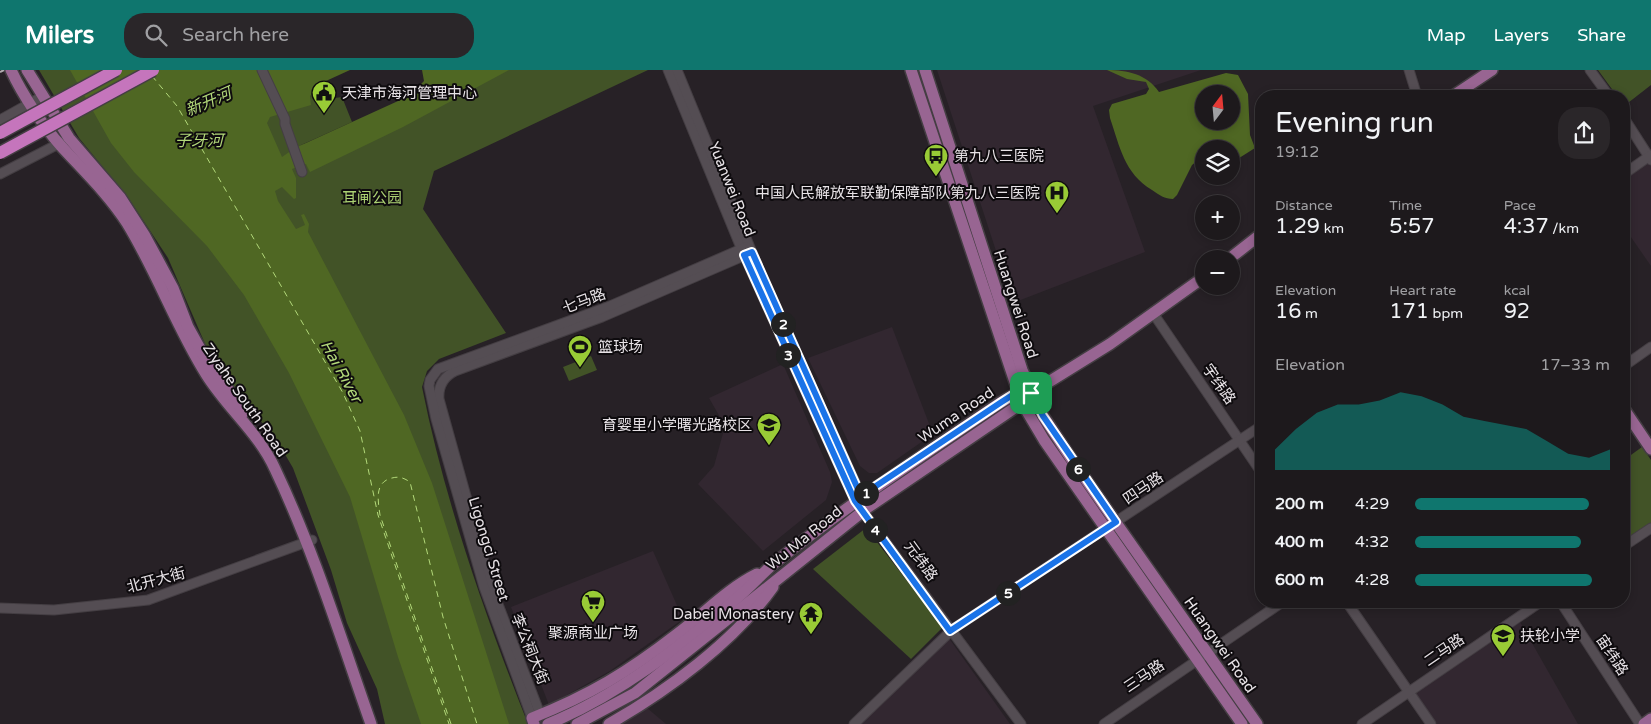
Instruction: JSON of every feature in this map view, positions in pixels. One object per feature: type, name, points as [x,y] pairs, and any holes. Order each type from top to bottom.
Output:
[{"type":"highway","points":[[0,133],[116,70]]},
{"type":"highway","points":[[0,153],[153,70]]},
{"type":"main road","name":"Ziyahe South Road","points":[[11,70],[31,103],[64,141],[120,197],[145,236],[173,288],[188,327],[202,354],[282,465],[371,724]]},
{"type":"main road","name":"Ziyahe South Road","points":[[27,70],[43,96],[64,141]]},
{"type":"main road","name":"Huangwei Road","points":[[911,70],[1020,398],[1044,440],[1207,653],[1257,724]]},
{"type":"main road","name":"Huangwei Road","points":[[925,70],[1031,393],[1043,416],[1111,526],[1196,659],[1242,724]]},
{"type":"main road","points":[[1462,90],[1492,70]]},
{"type":"main road","points":[[1240,250],[1255,239]]},
{"type":"main road","points":[[1031,393],[1110,344],[1195,283]]},
{"type":"main road","name":"Wuma Road","points":[[741,602],[772,566],[858,499],[1031,393]]},
{"type":"main road","name":"Wu Ma Road","points":[[741,602],[781,576],[864,509],[1020,398]]},
{"type":"main road","points":[[1630,418],[1651,449]]},
{"type":"main road","name":"Ziyahe South Road","points":[[309,541],[378,724]]},
{"type":"main road","points":[[540,721],[623,674],[679,633],[732,589],[772,566]]},
{"type":"main road","points":[[609,724],[639,707],[703,658],[759,607],[781,576]]},
{"type":"main road","points":[[540,721],[617,690],[741,602]]},
{"type":"main road","points":[[577,724],[635,693],[741,602]]},
{"type":"main road","points":[[1644,724],[1651,719]]},
{"type":"street","points":[[262,70],[285,118],[301,170]]},
{"type":"street","name":"Yuanwei Road","points":[[668,70],[858,499],[1021,724]]},
{"type":"street","points":[[678,70],[747,251]]},
{"type":"street","points":[[1409,70],[1415,90]]},
{"type":"street","points":[[1590,70],[1605,90]]},
{"type":"street","points":[[0,120],[43,96]]},
{"type":"street","points":[[1630,127],[1650,157],[1630,170]]},
{"type":"street","points":[[0,174],[64,141]]},
{"type":"street","name":"七马路","points":[[430,380],[438,369],[610,306],[747,251]]},
{"type":"street","name":"七马路","points":[[442,382],[448,374],[602,317],[747,251]]},
{"type":"street","name":"宇纬路","points":[[1153,313],[1255,463]]},
{"type":"street","points":[[1630,362],[1651,347]]},
{"type":"street","name":"Ligongci Street","points":[[430,380],[432,402],[476,562],[540,721]]},
{"type":"street","name":"李公祠大街","points":[[442,382],[439,399],[481,553],[500,612],[540,721]]},
{"type":"street","name":"四马路","points":[[854,724],[952,630],[1255,430]]},
{"type":"street","points":[[1630,542],[1651,528]]},
{"type":"street","name":"北开大街","points":[[0,608],[54,610],[148,600],[309,541]]},
{"type":"street","name":"三马路","points":[[1098,724],[1274,608]]},
{"type":"street","points":[[1351,608],[1431,724]]},
{"type":"street","name":"二马路","points":[[1362,724],[1532,608]]},
{"type":"street","name":"宙纬路","points":[[1565,608],[1640,724]]},
{"type":"street","points":[[952,630],[1025,724]]},
{"type":"street","name":"三马路","points":[[1104,724],[1196,659]]},
{"type":"shaded area","name":"中国人民解放军联勤保障部队第九八三医院","points":[[937,70],[1201,70],[1093,106],[1145,252],[1013,303]]},
{"type":"shaded area","points":[[1651,159],[1651,266],[1630,236],[1630,176]]},
{"type":"shaded area","points":[[892,327],[933,434],[877,473],[869,473],[860,466],[808,358]]},
{"type":"shaded area","name":"育婴里小学曙光路校区","points":[[783,364],[830,472],[832,482],[826,500],[763,551],[698,484],[714,466],[725,426],[709,398]]},
{"type":"shaded area","points":[[653,551],[683,619],[610,671],[549,705],[511,607]]},
{"type":"shaded area","name":"扶轮小学","points":[[1520,622],[1578,724],[1437,724],[1415,692]]},
{"type":"shaded area","points":[[948,637],[1010,724],[859,724]]},
{"type":"shaded area","points":[[647,708],[666,724],[616,724]]},
{"type":"green space","name":"耳闸公园","points":[[39,70],[267,70],[310,97],[315,86],[326,81],[335,98],[342,97],[352,122],[299,146],[508,70],[648,70],[434,171],[423,209],[506,333],[439,359],[427,371],[422,387],[431,430],[454,515],[482,600],[528,724],[385,724],[377,689],[347,623],[331,570],[293,468],[276,439],[240,397],[206,346],[168,258],[129,199],[79,138]]},
{"type":"green space","points":[[1598,70],[1651,70],[1651,85],[1630,101],[1630,90],[1613,90]]},
{"type":"green space","name":"篮球场","points":[[591,356],[597,370],[569,381],[563,367]]},
{"type":"green space","points":[[1642,447],[1651,460],[1651,523],[1630,537],[1630,456]]},
{"type":"green space","points":[[866,528],[943,627],[911,659],[813,569]]},
{"type":"water","name":"子牙河","points":[[70,70],[350,70],[315,86],[310,97],[311,105],[270,117],[267,123],[282,157],[295,148],[409,96],[424,81],[422,70],[509,70],[403,127],[310,172],[306,164],[292,169],[296,178],[296,198],[294,199],[282,187],[275,191],[278,201],[296,229],[305,225],[301,215],[304,214],[309,224],[308,232],[404,415],[432,483],[509,724],[421,724],[398,657],[350,497],[289,373],[244,295],[207,246],[134,172],[111,143]]},
{"type":"water","points":[[1107,70],[1136,74],[1149,81],[1159,92],[1226,73],[1238,75],[1248,94],[1250,135],[1255,148],[1240,157],[1240,140],[1195,140],[1195,162],[1177,195],[1173,199],[1160,195],[1135,176],[1129,167],[1120,149],[1109,110],[1112,104],[1146,94],[1149,89],[1146,82],[1127,79]]},
{"type":"ferry route","points":[[152,76],[177,106],[343,393],[360,431],[378,515],[449,724]]},
{"type":"ferry route","points":[[451,724],[380,515],[378,493],[382,484],[392,478],[397,477],[410,482],[443,617],[477,724]]},
{"type":"railway","points":[[0,72],[4,70]]},
{"type":"place","name":"天津市海河管理中心","points":[[324,114]]},
{"type":"place","name":"第九八三医院","points":[[936,177]]},
{"type":"place","name":"中国人民解放军联勤保障部队第九八三医院","points":[[1057,214]]},
{"type":"place","name":"篮球场","points":[[580,368]]},
{"type":"place","name":"育婴里小学曙光路校区","points":[[769,446]]},
{"type":"place","name":"聚源商业广场","points":[[593,623]]},
{"type":"place","name":"Dabei Monastery","points":[[811,635]]},
{"type":"place","name":"扶轮小学","points":[[1503,657]]},
{"type":"route","points":[[752,252],[861,496],[1017,392],[1031,393],[1043,416],[1116,522],[950,631],[855,501],[744,255],[752,252]]},
{"type":"water label","name":"新开河","points":[[208,101]]},
{"type":"water label","name":"Hai River","points":[[342,371]]}]
